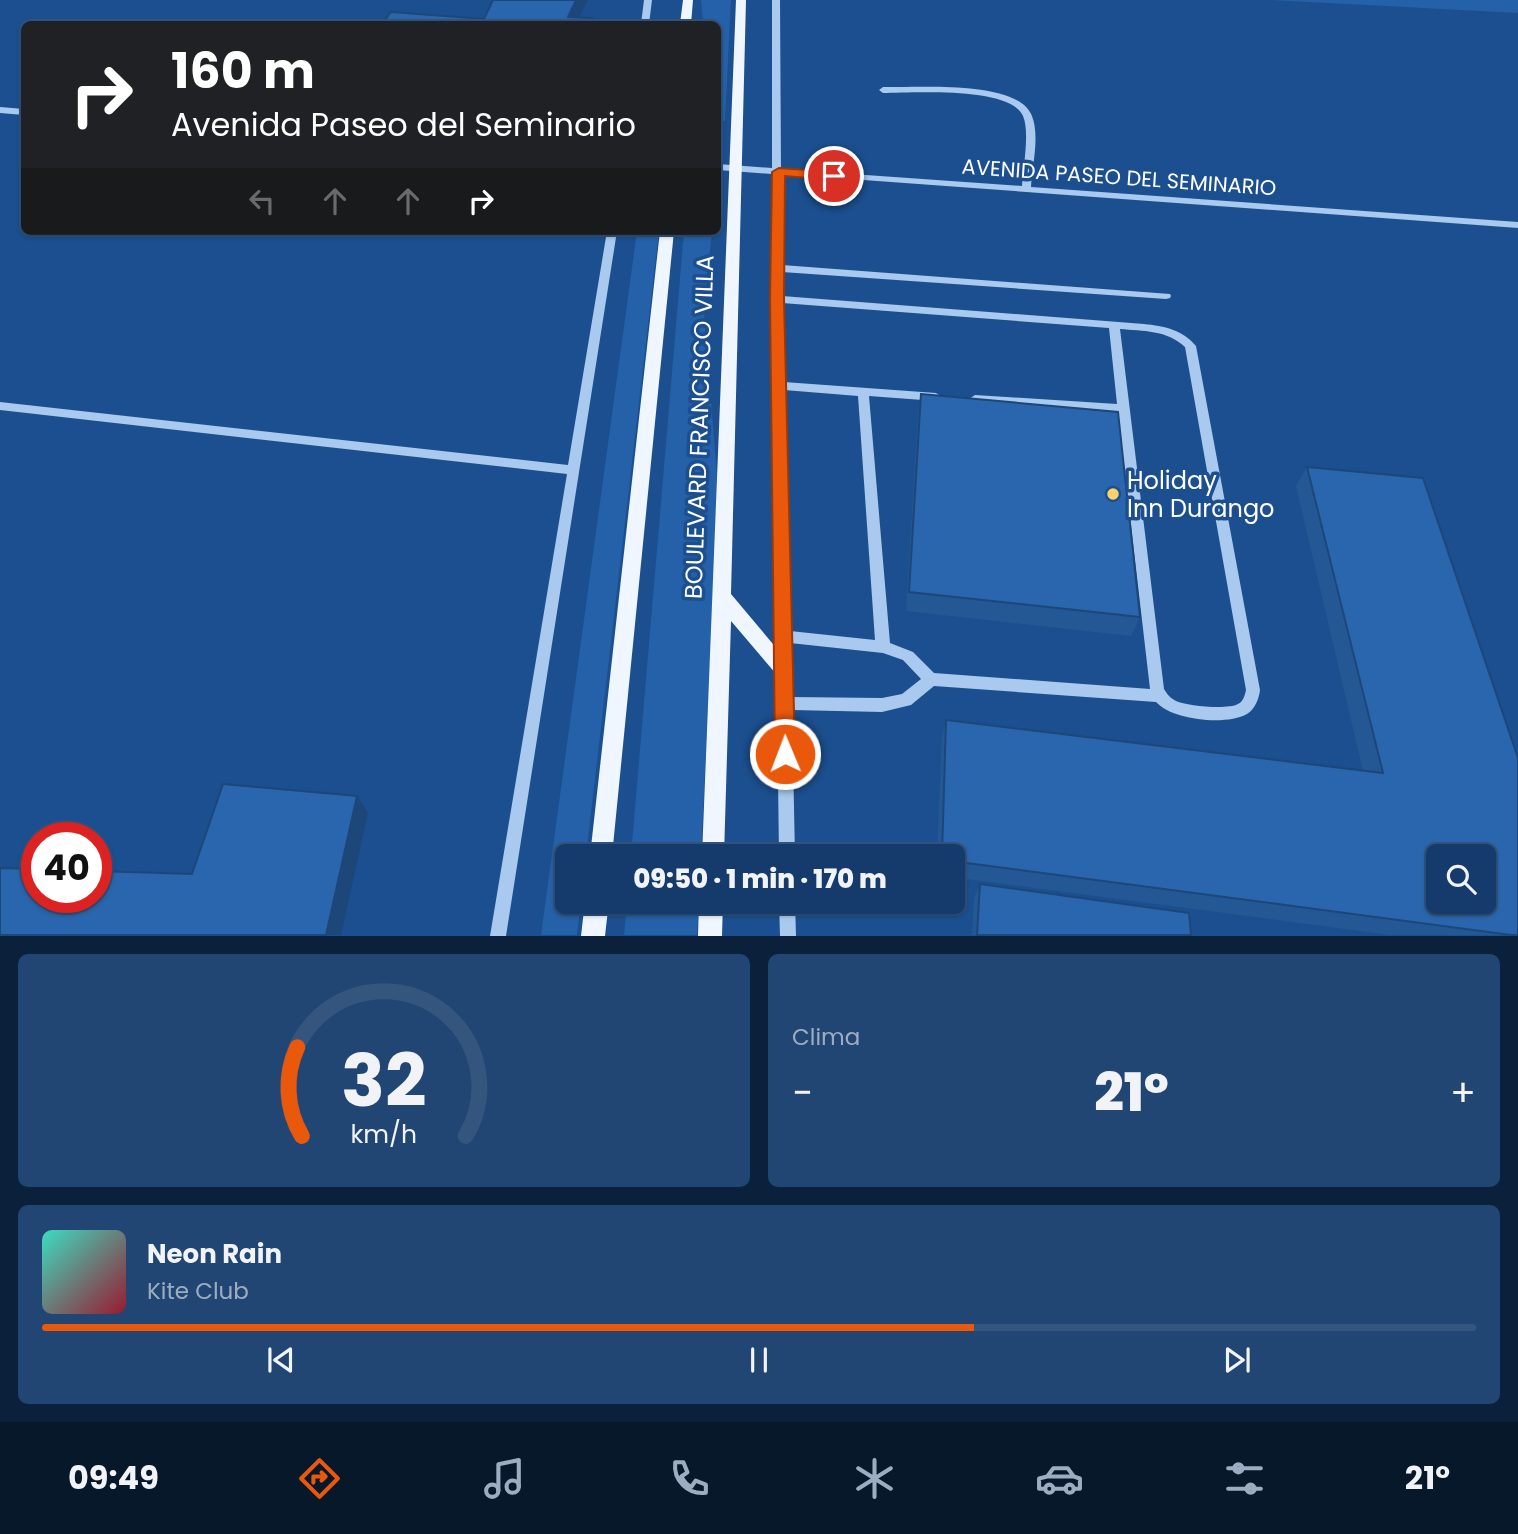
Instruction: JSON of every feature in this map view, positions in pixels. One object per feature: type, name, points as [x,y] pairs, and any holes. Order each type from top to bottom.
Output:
[{"type":"main road","points":[[686,21],[688,0]]},
{"type":"main road","name":"BOULEVARD FRANCISCO VILLA","points":[[713,844],[722,597],[726,168],[741,0]]},
{"type":"main road","name":"BOULEVARD FRANCISCO VILLA","points":[[602,844],[667,235]]},
{"type":"main road","points":[[722,597],[784,669]]},
{"type":"main road","points":[[593,936],[596,914]]},
{"type":"main road","points":[[710,936],[711,914]]},
{"type":"street","points":[[645,21],[648,0]]},
{"type":"street","points":[[776,0],[779,172],[777,299],[787,844]]},
{"type":"street","points":[[883,90],[998,93],[1020,103],[1028,116],[1026,190]]},
{"type":"street","points":[[0,110],[21,112]]},
{"type":"street","name":"AVENIDA PASEO DEL SEMINARIO","points":[[726,168],[1518,225]]},
{"type":"street","points":[[498,936],[611,235]]},
{"type":"street","points":[[778,268],[1166,296]]},
{"type":"street","points":[[777,299],[1114,326],[1175,333],[1190,345],[1253,690],[1252,699],[1244,709],[1232,714],[1176,708],[1159,696],[931,679],[908,656],[883,647],[784,636]]},
{"type":"street","points":[[1114,326],[1159,696]]},
{"type":"street","points":[[779,386],[1123,409]]},
{"type":"street","points":[[863,392],[883,647]]},
{"type":"street","points":[[0,406],[574,470]]},
{"type":"street","points":[[785,703],[882,705],[906,700],[931,679]]},
{"type":"street","points":[[787,914],[788,936]]},
{"type":"shaded area","points":[[701,0],[731,0],[725,121],[721,121],[721,21],[703,21]]},
{"type":"shaded area","points":[[1271,0],[1518,0],[1518,13]]},
{"type":"shaded area","points":[[636,235],[659,235],[587,844],[555,844],[555,914],[579,914],[577,935],[541,935]]},
{"type":"shaded area","points":[[684,235],[712,235],[704,312],[718,489],[702,844],[632,844]]},
{"type":"shaded area","points":[[626,914],[698,914],[697,935],[624,935]]},
{"type":"building","points":[[493,0],[576,0],[568,17],[592,18],[592,21],[384,21],[391,12],[484,19]]},
{"type":"building","points":[[921,394],[1118,412],[1140,617],[909,592]]},
{"type":"building","points":[[1307,467],[1423,478],[1518,758],[1518,935],[965,863],[965,844],[942,844],[946,720],[1383,773]]},
{"type":"building","points":[[223,784],[357,796],[326,935],[0,935],[0,868],[21,869],[21,913],[112,913],[112,872],[192,874]]},
{"type":"building","points":[[980,884],[1189,913],[1191,935],[977,935]]},
{"type":"place","name":"Holiday Inn Durango","points":[[1113,494]]},
{"type":"route","points":[[785,754],[777,299],[779,172],[834,176]]}]
